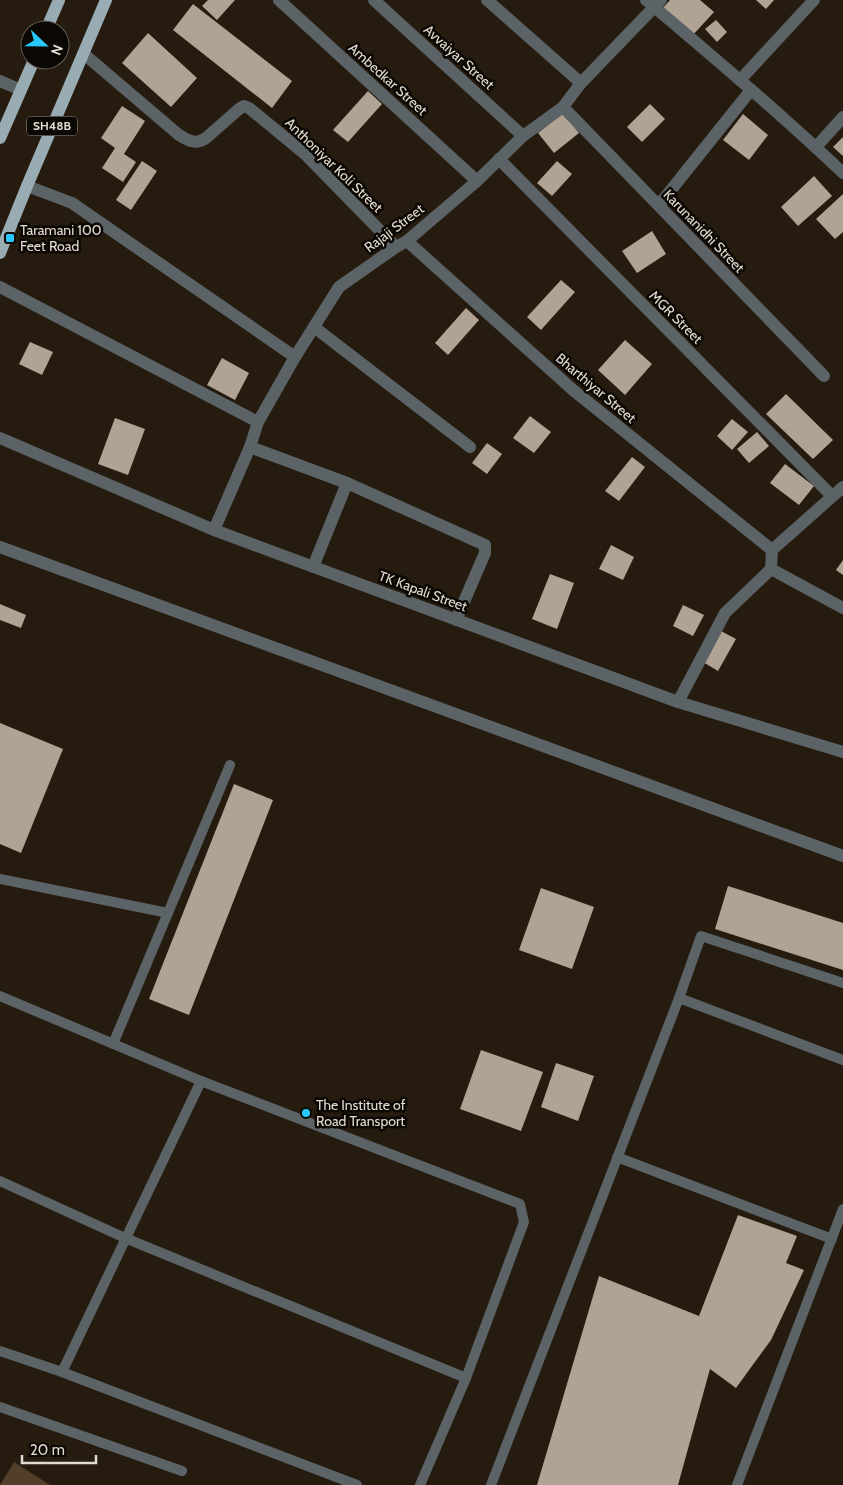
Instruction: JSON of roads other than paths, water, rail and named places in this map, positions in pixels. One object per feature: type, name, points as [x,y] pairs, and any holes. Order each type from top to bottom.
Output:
[{"type":"main road","points":[[50,20],[59,0]]},
{"type":"main road","name":"SH48B","points":[[0,253],[106,0]]},
{"type":"main road","name":"SH48B","points":[[0,138],[30,70]]},
{"type":"street","name":"Ambedkar Street","points":[[279,0],[477,181]]},
{"type":"street","name":"Avvaiyar Street","points":[[374,0],[524,136]]},
{"type":"street","points":[[487,0],[581,83]]},
{"type":"street","points":[[740,80],[814,0]]},
{"type":"street","name":"Rajaji Street","points":[[214,530],[250,447],[258,422],[295,357],[339,287],[401,244],[477,181],[524,136],[563,106],[581,83],[654,3]]},
{"type":"street","points":[[654,3],[843,173]]},
{"type":"street","name":"Anthoniyar Koli Street","points":[[84,54],[179,135],[195,142],[206,138],[239,109],[244,106],[249,108],[305,154],[401,244]]},
{"type":"street","points":[[0,81],[21,90]]},
{"type":"street","points":[[659,205],[751,90]]},
{"type":"street","name":"Karunanidhi Street","points":[[563,106],[824,376]]},
{"type":"street","points":[[816,147],[843,118]]},
{"type":"street","name":"MGR Street","points":[[499,159],[832,496]]},
{"type":"street","points":[[27,186],[72,203],[295,357]]},
{"type":"street","name":"Bharthiyar Street","points":[[401,244],[573,390],[772,550]]},
{"type":"street","points":[[0,287],[258,422]]},
{"type":"street","points":[[314,327],[470,447]]},
{"type":"street","name":"TK Kapali Street","points":[[0,438],[214,530],[313,567],[678,702],[843,752]]},
{"type":"street","points":[[250,447],[347,483],[485,545],[485,553],[456,620]]},
{"type":"street","points":[[313,567],[347,483]]},
{"type":"street","points":[[678,702],[725,613],[771,569],[772,550],[843,487]]},
{"type":"street","points":[[0,547],[843,856]]},
{"type":"street","points":[[771,569],[843,608]]},
{"type":"lane","points":[[113,1044],[230,765]]},
{"type":"lane","points":[[0,879],[168,913]]},
{"type":"lane","points":[[491,1485],[679,998],[700,936],[843,983]]},
{"type":"lane","points":[[0,996],[201,1081],[520,1204],[524,1222],[466,1378],[420,1485]]},
{"type":"lane","points":[[679,998],[843,1060]]},
{"type":"lane","points":[[62,1372],[201,1081]]},
{"type":"lane","points":[[617,1157],[832,1239]]},
{"type":"lane","points":[[0,1181],[125,1238],[466,1378]]},
{"type":"lane","points":[[737,1485],[843,1209]]},
{"type":"lane","points":[[0,1351],[62,1372],[357,1485]]},
{"type":"lane","points":[[0,1407],[182,1471]]},
{"type":"place","name":"Taramani 100 Feet Road","points":[[10,238]]},
{"type":"place","name":"The Institute of Road Transport","points":[[306,1113]]}]
